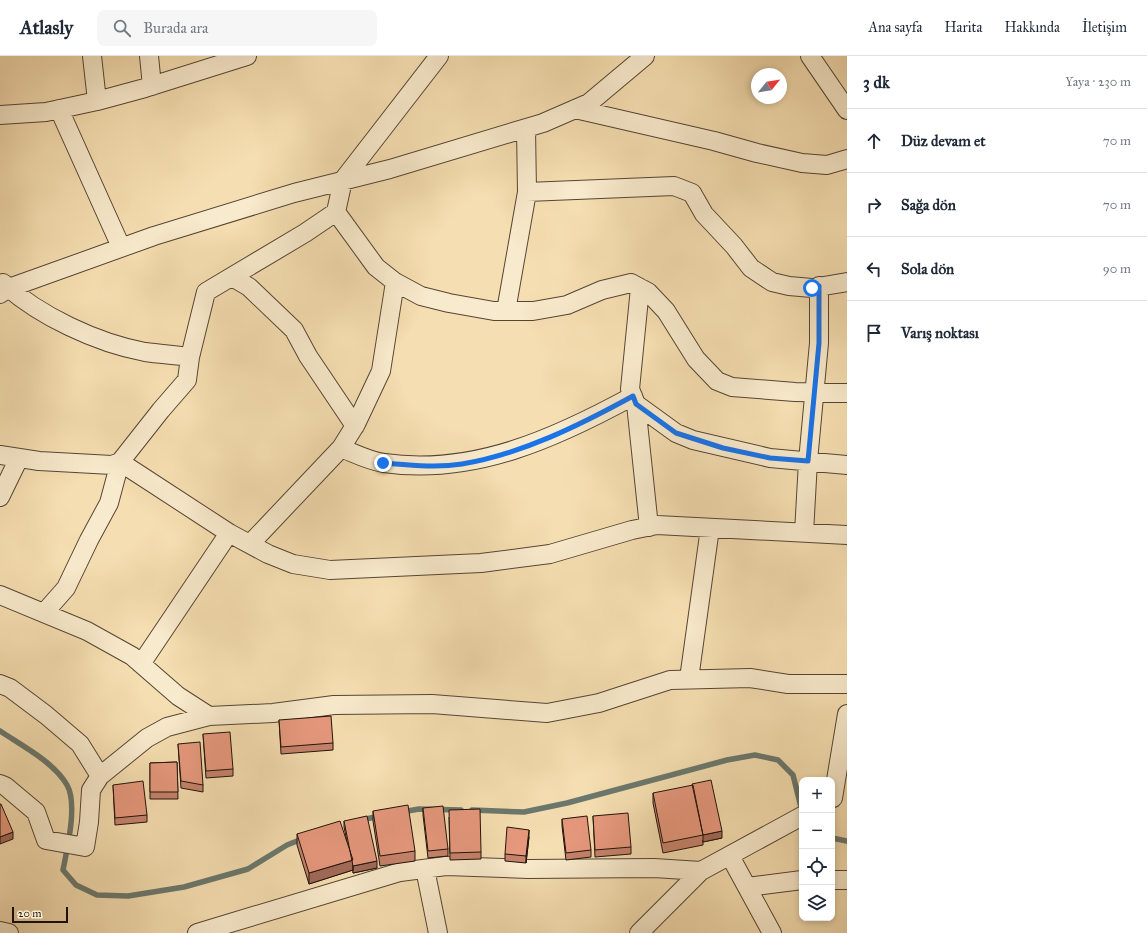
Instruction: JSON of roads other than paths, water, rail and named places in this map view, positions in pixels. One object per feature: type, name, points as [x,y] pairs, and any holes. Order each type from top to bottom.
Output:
[{"type":"street","points":[[92,56],[97,101]]},
{"type":"street","points":[[149,56],[152,86]]},
{"type":"street","points":[[0,115],[46,112],[97,101],[152,86],[247,56]]},
{"type":"street","points":[[44,613],[66,588],[109,503],[120,462],[187,380],[190,357],[206,292],[305,233],[336,212],[343,180],[439,56]]},
{"type":"street","points":[[810,56],[847,110]]},
{"type":"street","points":[[3,287],[121,247],[287,195],[390,169],[526,128],[589,103],[634,60]]},
{"type":"street","points":[[59,109],[121,247]]},
{"type":"street","points":[[575,109],[802,163],[827,165],[847,159]]},
{"type":"street","points":[[506,311],[527,192],[526,128]]},
{"type":"street","points":[[527,192],[674,186],[692,194],[704,214],[734,246],[751,268],[772,282],[789,286],[819,286],[847,282]]},
{"type":"street","points":[[336,212],[376,267],[395,282],[421,296],[449,303],[494,311],[533,311],[567,305],[602,290],[631,283],[648,292],[666,311],[696,359],[717,381],[732,387],[847,393]]},
{"type":"street","points":[[232,277],[250,287],[294,330],[308,356],[355,426]]},
{"type":"street","points":[[250,544],[341,448],[355,426],[381,371],[395,282]]},
{"type":"street","points":[[804,533],[808,461],[819,343],[819,286]]},
{"type":"street","points":[[3,287],[84,334],[144,352],[190,357]]},
{"type":"street","points":[[640,288],[630,389],[634,400],[649,527]]},
{"type":"street","points":[[341,448],[383,463],[420,466],[462,464],[490,458],[523,447],[634,400]]},
{"type":"street","points":[[634,400],[676,433],[693,440],[770,458],[847,465]]},
{"type":"street","points":[[0,454],[39,461],[112,465],[120,462]]},
{"type":"street","points":[[0,497],[19,458]]},
{"type":"street","points":[[120,462],[229,533],[268,554],[292,564],[330,570],[474,564],[550,554],[632,530],[649,527],[680,526],[847,535]]},
{"type":"street","points":[[689,679],[710,528]]},
{"type":"street","points":[[141,664],[229,533]]},
{"type":"street","points":[[0,595],[87,631],[132,656],[178,696],[209,716]]},
{"type":"street","points":[[0,784],[6,786],[36,812],[46,840],[85,847],[89,822],[91,790],[100,776],[147,738],[167,726],[209,716],[273,713],[334,705],[432,704],[547,712],[599,703],[670,680],[750,678],[788,684],[847,684]]},
{"type":"street","points":[[0,684],[10,688],[33,705],[80,744],[100,776]]},
{"type":"street","points":[[837,796],[847,714]]},
{"type":"street","points":[[639,933],[701,871],[797,819]]},
{"type":"street","points":[[730,856],[772,933]]},
{"type":"street","points":[[197,933],[393,874],[446,866],[528,869],[654,868],[701,871]]},
{"type":"street","points":[[425,869],[438,933]]},
{"type":"street","points":[[747,886],[799,880]]},
{"type":"street","points":[[835,880],[847,880]]},
{"type":"street","points":[[0,930],[9,933]]},
{"type":"waterway","points":[[0,731],[46,761],[67,785],[72,803],[72,815],[63,870],[76,885],[97,895],[128,896],[184,887],[248,869],[287,845],[302,839]]},
{"type":"waterway","points":[[472,810],[524,812],[567,803],[727,760],[755,755],[778,760],[793,775],[799,799]]},
{"type":"waterway","points":[[402,812],[419,809],[461,810]]},
{"type":"waterway","points":[[361,820],[380,816]]},
{"type":"waterway","points":[[835,839],[847,841]]}]
